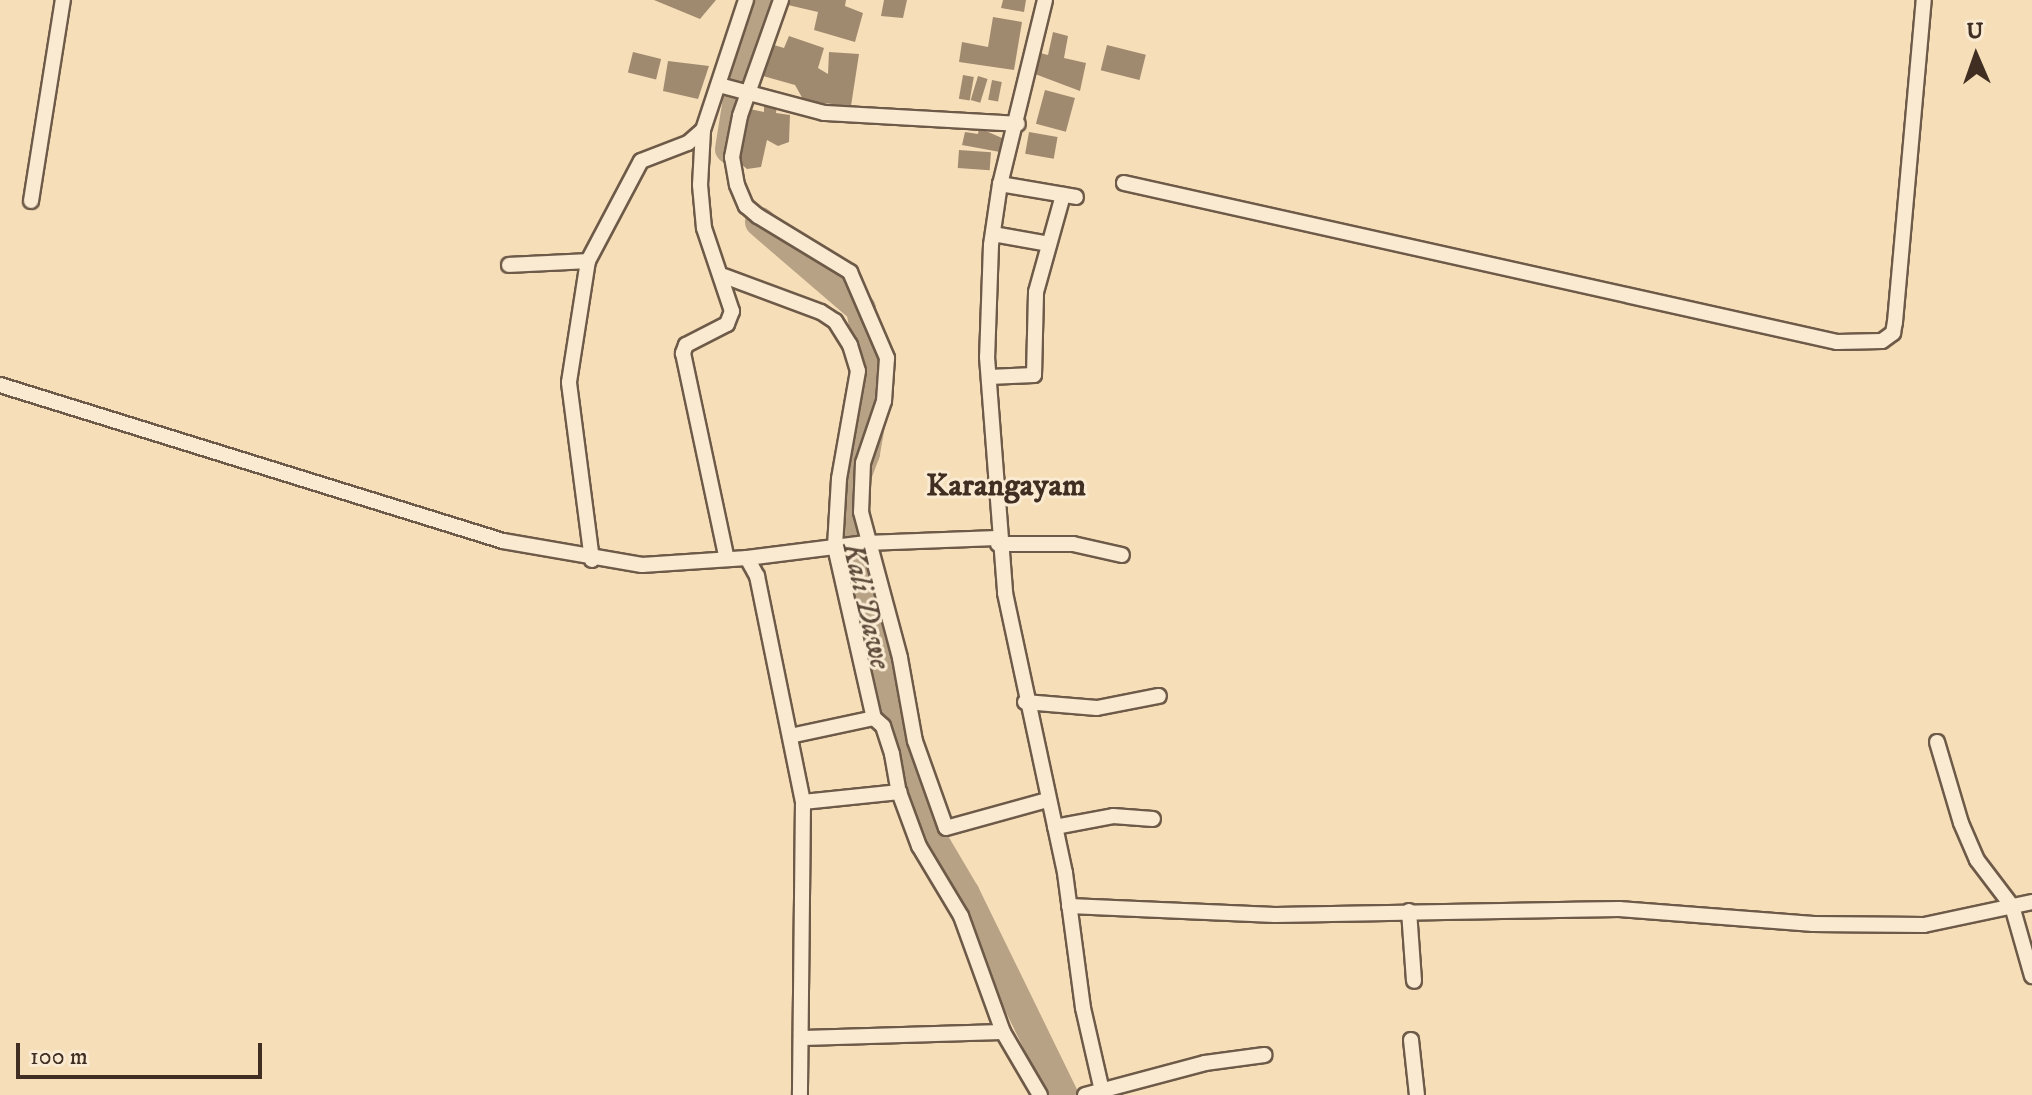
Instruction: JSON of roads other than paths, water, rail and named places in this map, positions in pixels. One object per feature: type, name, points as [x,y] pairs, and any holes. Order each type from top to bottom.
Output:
[{"type":"street","points":[[31,201],[63,0]]},
{"type":"street","points":[[746,0],[736,88],[740,116],[732,157],[746,206],[779,232],[850,272],[887,358],[884,401],[863,463],[861,544],[891,620],[915,741],[946,828],[1048,800]]},
{"type":"street","points":[[592,560],[569,382],[588,261],[641,161],[688,143],[703,130],[736,88],[781,0]]},
{"type":"street","points":[[1045,0],[1018,124],[1000,184],[993,234],[989,377],[998,541],[1025,702],[1055,827],[1069,906],[1094,1094],[1205,1063],[1264,1055]]},
{"type":"street","points":[[1124,183],[1837,342],[1882,341],[1893,333],[1895,322],[1924,0]]},
{"type":"street","points":[[736,88],[824,113],[1018,124]]},
{"type":"street","points":[[703,130],[704,228],[724,276],[731,317],[718,331],[686,345],[683,353],[726,556]]},
{"type":"street","points":[[989,377],[1034,375],[1036,292],[1049,244],[1069,196],[1000,184]]},
{"type":"street","points":[[993,234],[1049,244]]},
{"type":"street","points":[[509,265],[588,261]]},
{"type":"street","points":[[724,276],[821,312],[835,321],[850,345],[858,371],[839,479],[837,547],[874,718],[883,726],[899,792],[919,846],[961,916],[1003,1032],[1040,1095]]},
{"type":"street","points":[[0,385],[503,541],[592,560],[642,565],[726,556],[747,558],[861,544],[998,541],[1073,544],[1122,555]]},
{"type":"street","points":[[747,558],[757,576],[803,802],[800,1095]]},
{"type":"street","points":[[1025,702],[1097,708],[1159,696]]},
{"type":"street","points":[[790,736],[874,718]]},
{"type":"street","points":[[1937,742],[1977,860],[2012,906],[2032,976]]},
{"type":"street","points":[[803,802],[899,792]]},
{"type":"street","points":[[1055,827],[1113,816],[1153,819]]},
{"type":"street","points":[[1069,906],[1275,915],[1619,909],[1813,924],[1924,925],[2032,902]]},
{"type":"street","points":[[1409,911],[1414,981]]},
{"type":"street","points":[[802,1038],[1003,1032]]},
{"type":"street","points":[[1411,1040],[1417,1095]]},
{"type":"waterway","name":"Kali Dawe","points":[[730,149],[741,80],[766,0]]},
{"type":"waterway","name":"Kali Dawe","points":[[760,222],[861,309],[876,390],[865,453],[847,501],[847,549],[906,771],[929,833],[965,894],[1063,1095]]},
{"type":"district","name":"Karangayam","points":[[1006,486]]}]
